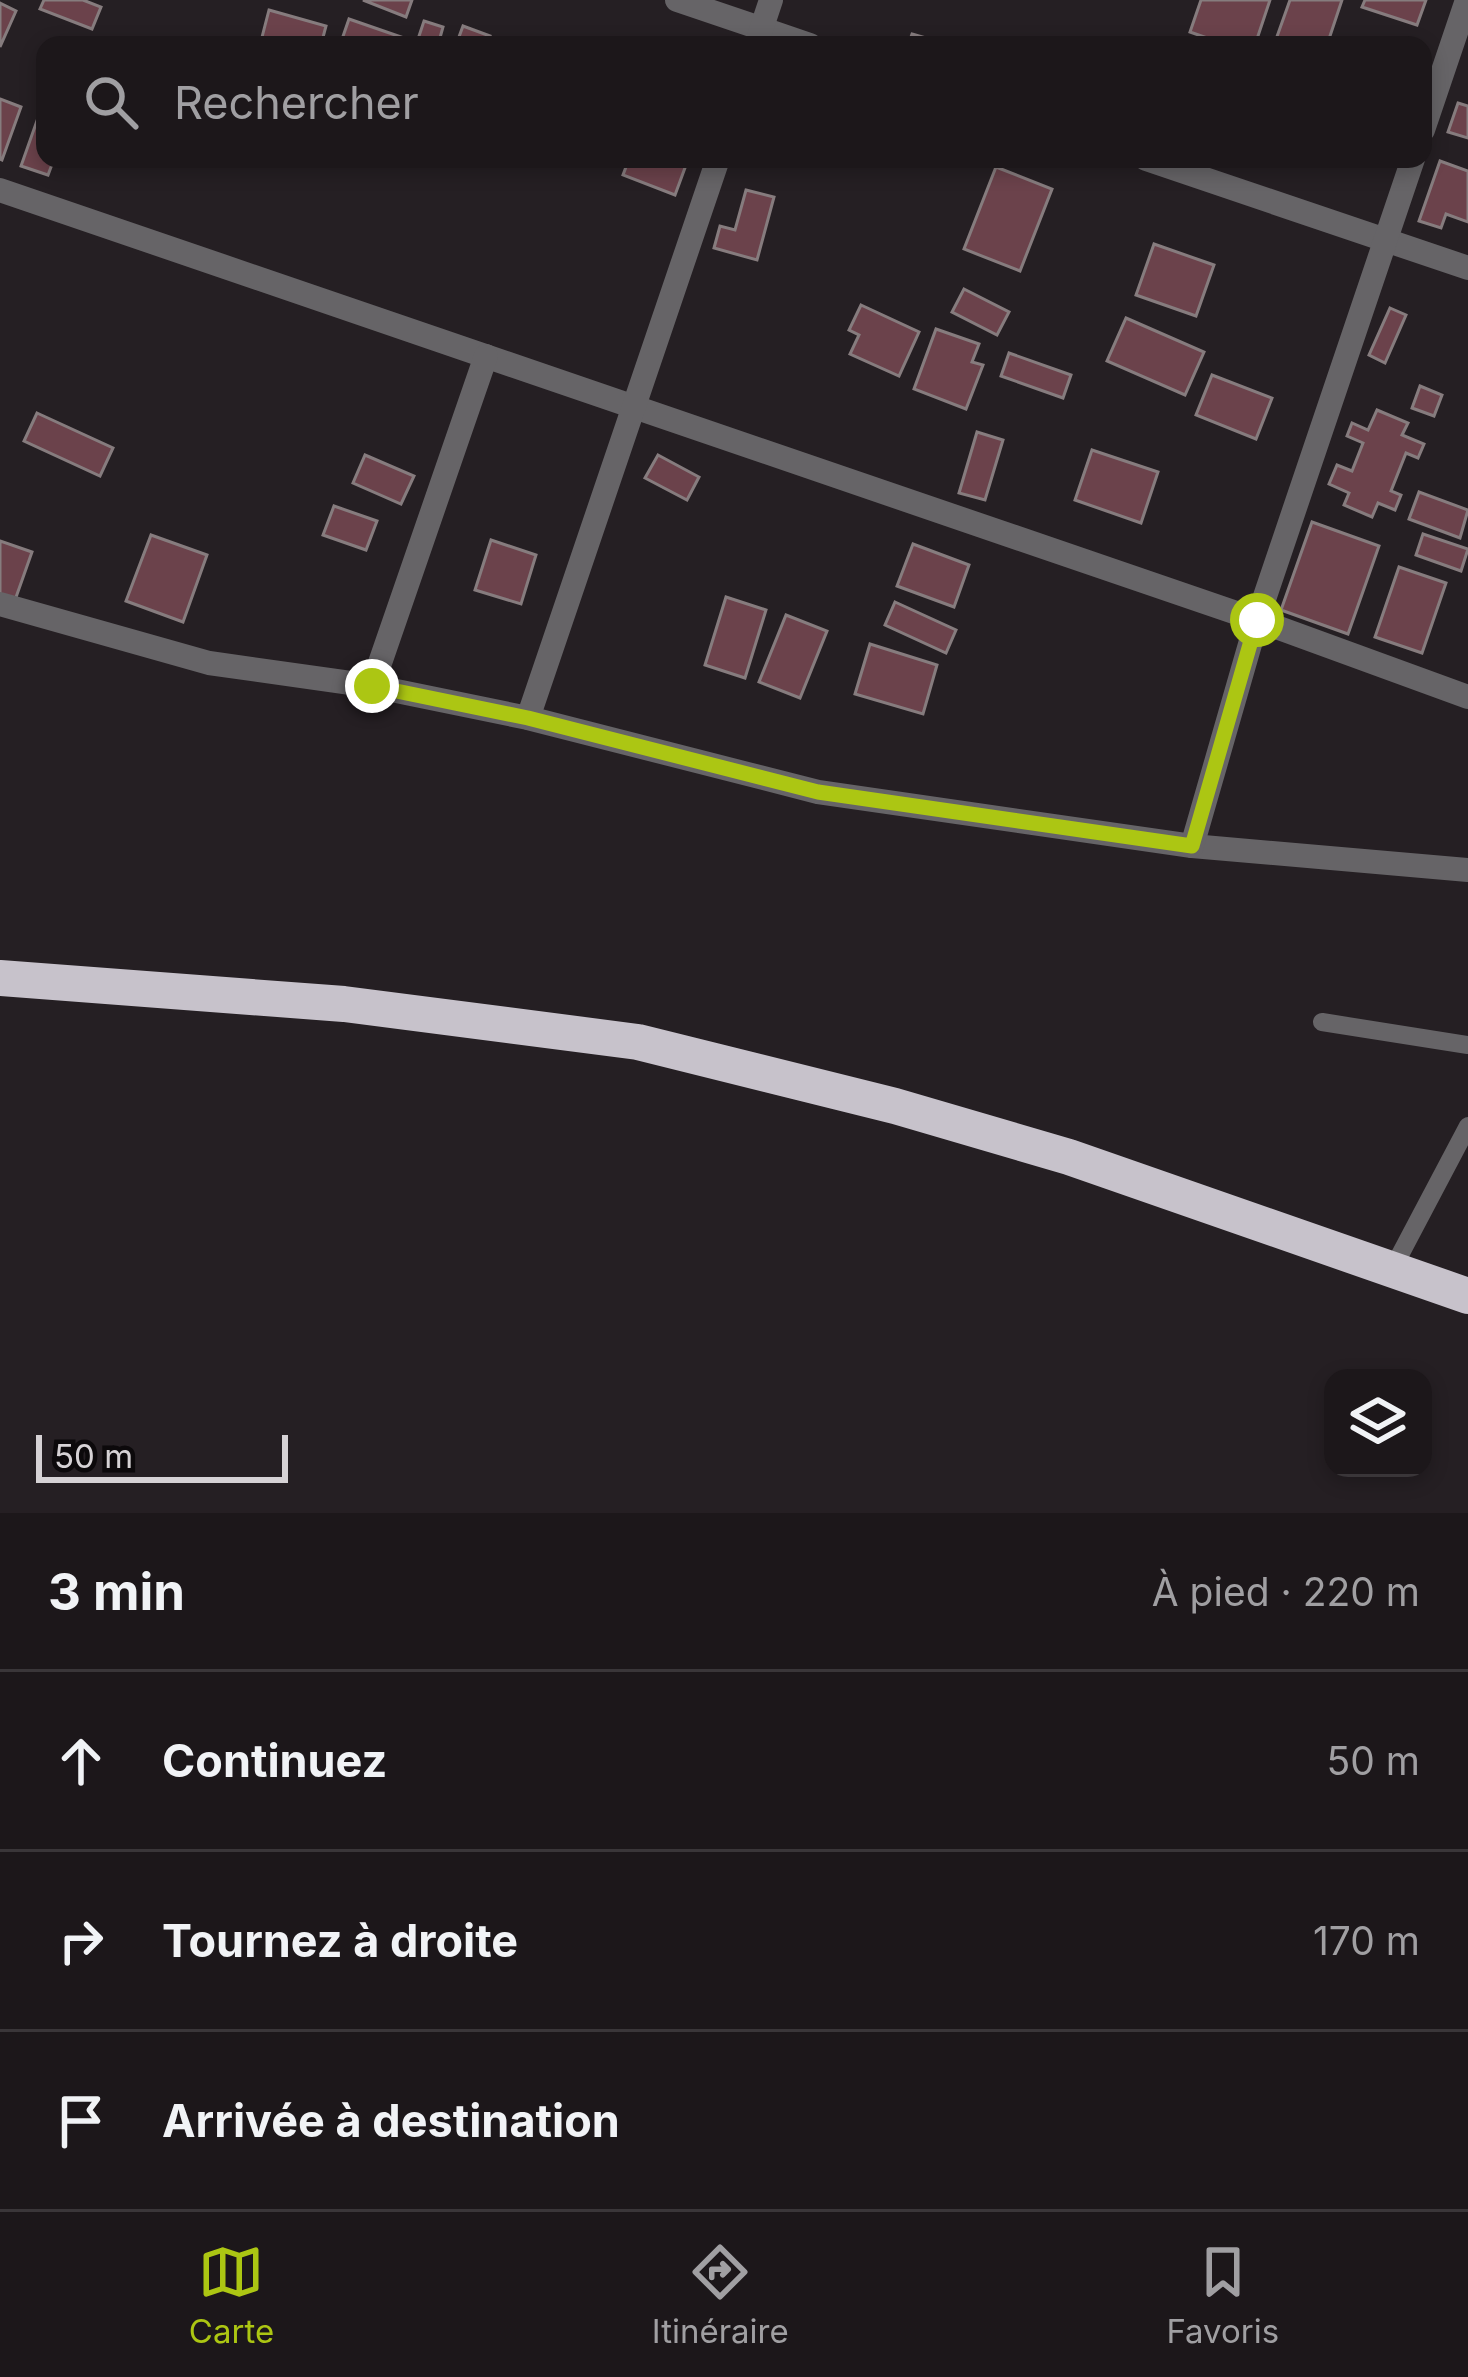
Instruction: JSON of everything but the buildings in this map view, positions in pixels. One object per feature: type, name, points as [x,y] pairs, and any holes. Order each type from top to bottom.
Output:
[{"type":"highway","points":[[0,978],[344,1004],[638,1042],[895,1106],[1047,1150],[1468,1296]]},
{"type":"street","points":[[677,0],[757,36]]},
{"type":"street","points":[[759,36],[772,0]]},
{"type":"street","points":[[1432,103],[1466,0]]},
{"type":"street","points":[[528,718],[715,168]]},
{"type":"street","points":[[1174,168],[1468,268]]},
{"type":"street","points":[[1192,846],[1257,620],[1410,168]]},
{"type":"street","points":[[0,190],[1257,620],[1468,697]]},
{"type":"street","points":[[372,686],[486,356]]},
{"type":"street","points":[[0,604],[209,663],[372,686],[528,718],[818,792],[1192,846],[1468,870]]},
{"type":"lane","points":[[1322,1022],[1468,1045]]},
{"type":"lane","points":[[1392,1270],[1468,1126]]},
{"type":"route","points":[[372,686],[528,718],[818,792],[1192,846],[1257,620]]}]
